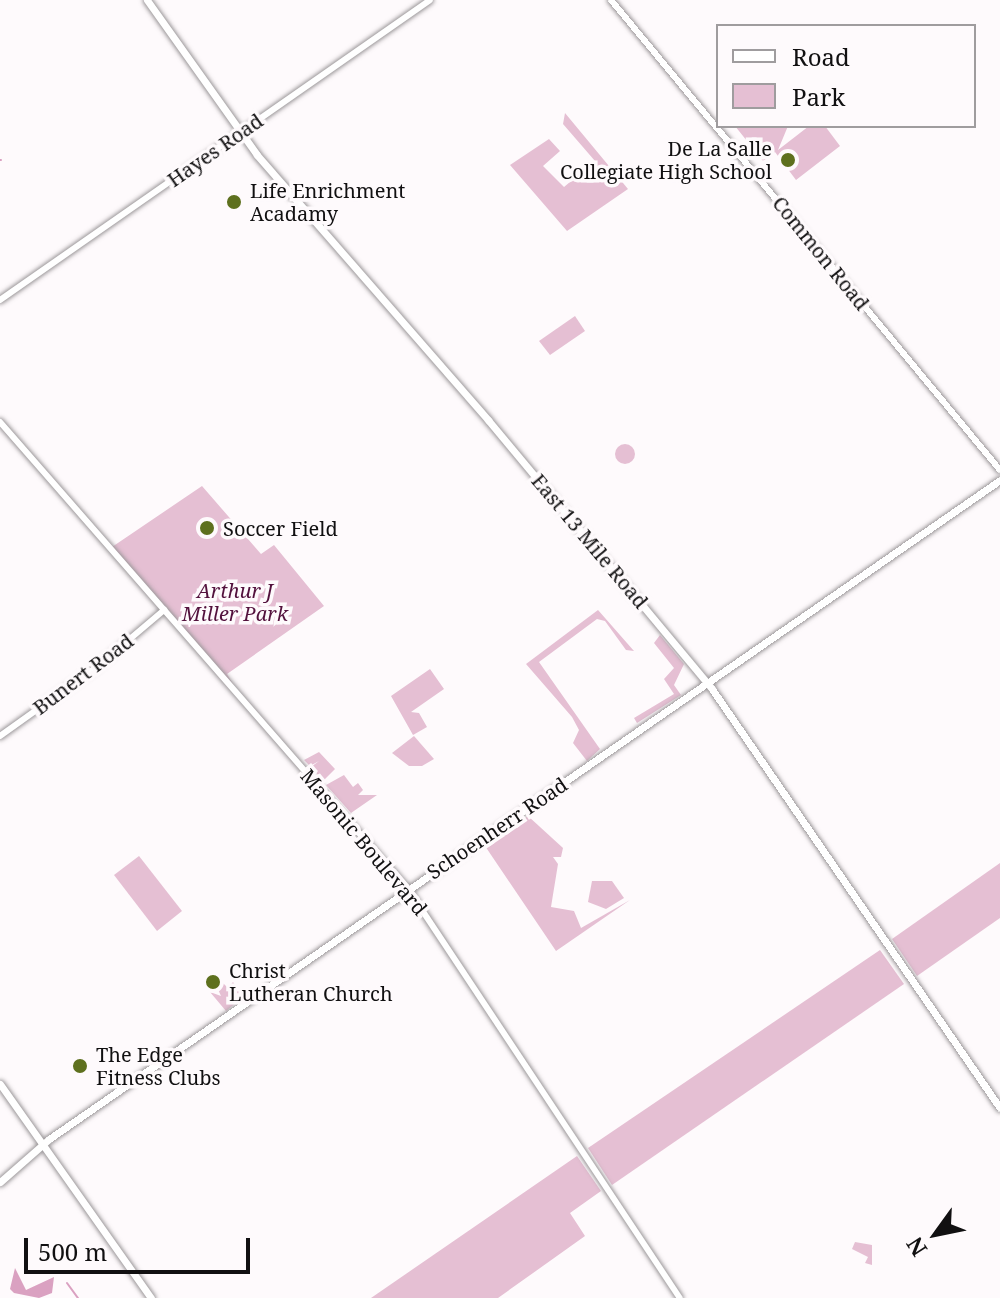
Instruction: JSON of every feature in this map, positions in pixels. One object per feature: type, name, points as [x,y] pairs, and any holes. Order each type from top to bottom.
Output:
[{"type":"main road","name":"East 13 Mile Road","points":[[147,0],[239,132],[494,426],[707,684],[1000,1108]]},
{"type":"main road","name":"Schoenherr Road","points":[[0,1182],[42,1143],[1000,480]]},
{"type":"main road","points":[[0,1084],[151,1298]]},
{"type":"street","name":"Hayes Road","points":[[0,300],[430,0]]},
{"type":"street","name":"Common Road","points":[[611,0],[716,127]]},
{"type":"street","name":"Common Road","points":[[717,128],[1000,470]]},
{"type":"street","name":"Masonic Boulevard","points":[[0,422],[408,889],[680,1298]]},
{"type":"street","name":"Bunert Road","points":[[0,736],[98,666],[164,610]]},
{"type":"green space","points":[[565,113],[628,189],[567,231],[510,165],[549,139],[560,151],[543,166],[564,187],[595,161],[563,124]]},
{"type":"green space","name":"De La Salle Collegiate High School","points":[[737,128],[787,128],[778,150],[806,128],[826,128],[840,146],[796,180],[775,152],[763,161]]},
{"type":"green space","points":[[575,316],[585,331],[550,355],[539,341]]},
{"type":"green space","points":[[621,444],[629,444],[635,454],[629,464],[621,464],[615,458],[615,450]]},
{"type":"green space","name":"Arthur J Miller Park","points":[[202,486],[261,554],[274,545],[324,606],[227,674],[234,686],[112,547]]},
{"type":"green space","points":[[598,610],[634,651],[626,650],[605,621],[597,619],[539,662],[600,749],[587,761],[573,743],[579,730],[572,717],[526,664]]},
{"type":"green space","points":[[660,635],[684,664],[674,685],[681,695],[637,723],[634,718],[674,694],[664,679],[674,668],[654,643]]},
{"type":"green space","points":[[430,669],[444,689],[411,712],[419,713],[427,727],[413,735],[391,696]]},
{"type":"green space","points":[[414,736],[434,759],[422,766],[409,766],[392,753]]},
{"type":"green space","points":[[319,752],[335,769],[323,781],[311,767],[319,761],[310,766],[304,760]]},
{"type":"green space","points":[[344,775],[353,787],[358,783],[363,790],[358,795],[377,795],[351,813],[326,785]]},
{"type":"green space","points":[[528,816],[563,848],[561,857],[553,857],[558,864],[551,907],[574,911],[581,928],[630,900],[556,951],[485,846]]},
{"type":"green space","points":[[139,856],[182,911],[157,931],[114,875]]},
{"type":"green space","points":[[1000,863],[1000,918],[917,976],[892,939]]},
{"type":"green space","points":[[592,881],[612,881],[624,898],[606,909],[588,902]]},
{"type":"green space","points":[[880,950],[904,984],[612,1185],[588,1148]]},
{"type":"green space","points":[[221,981],[228,988],[233,982],[243,997],[226,1011],[210,992],[221,996],[216,985]]},
{"type":"green space","points":[[577,1156],[601,1191],[570,1213],[585,1236],[498,1298],[371,1298]]},
{"type":"green space","points":[[855,1242],[872,1245],[872,1265],[865,1263],[868,1257],[852,1249]]},
{"type":"shaded area","points":[[15,1268],[26,1290],[54,1277],[52,1293],[39,1298],[14,1293],[10,1289]]},
{"type":"waterway","points":[[67,1283],[78,1298]]},
{"type":"place","name":"De La Salle Collegiate High School","points":[[788,160]]},
{"type":"place","name":"Life Enrichment Acadamy","points":[[234,202]]},
{"type":"place","name":"Soccer Field","points":[[207,528]]},
{"type":"place","name":"Christ Lutheran Church","points":[[213,982]]},
{"type":"place","name":"The Edge Fitness Clubs","points":[[80,1066]]}]
